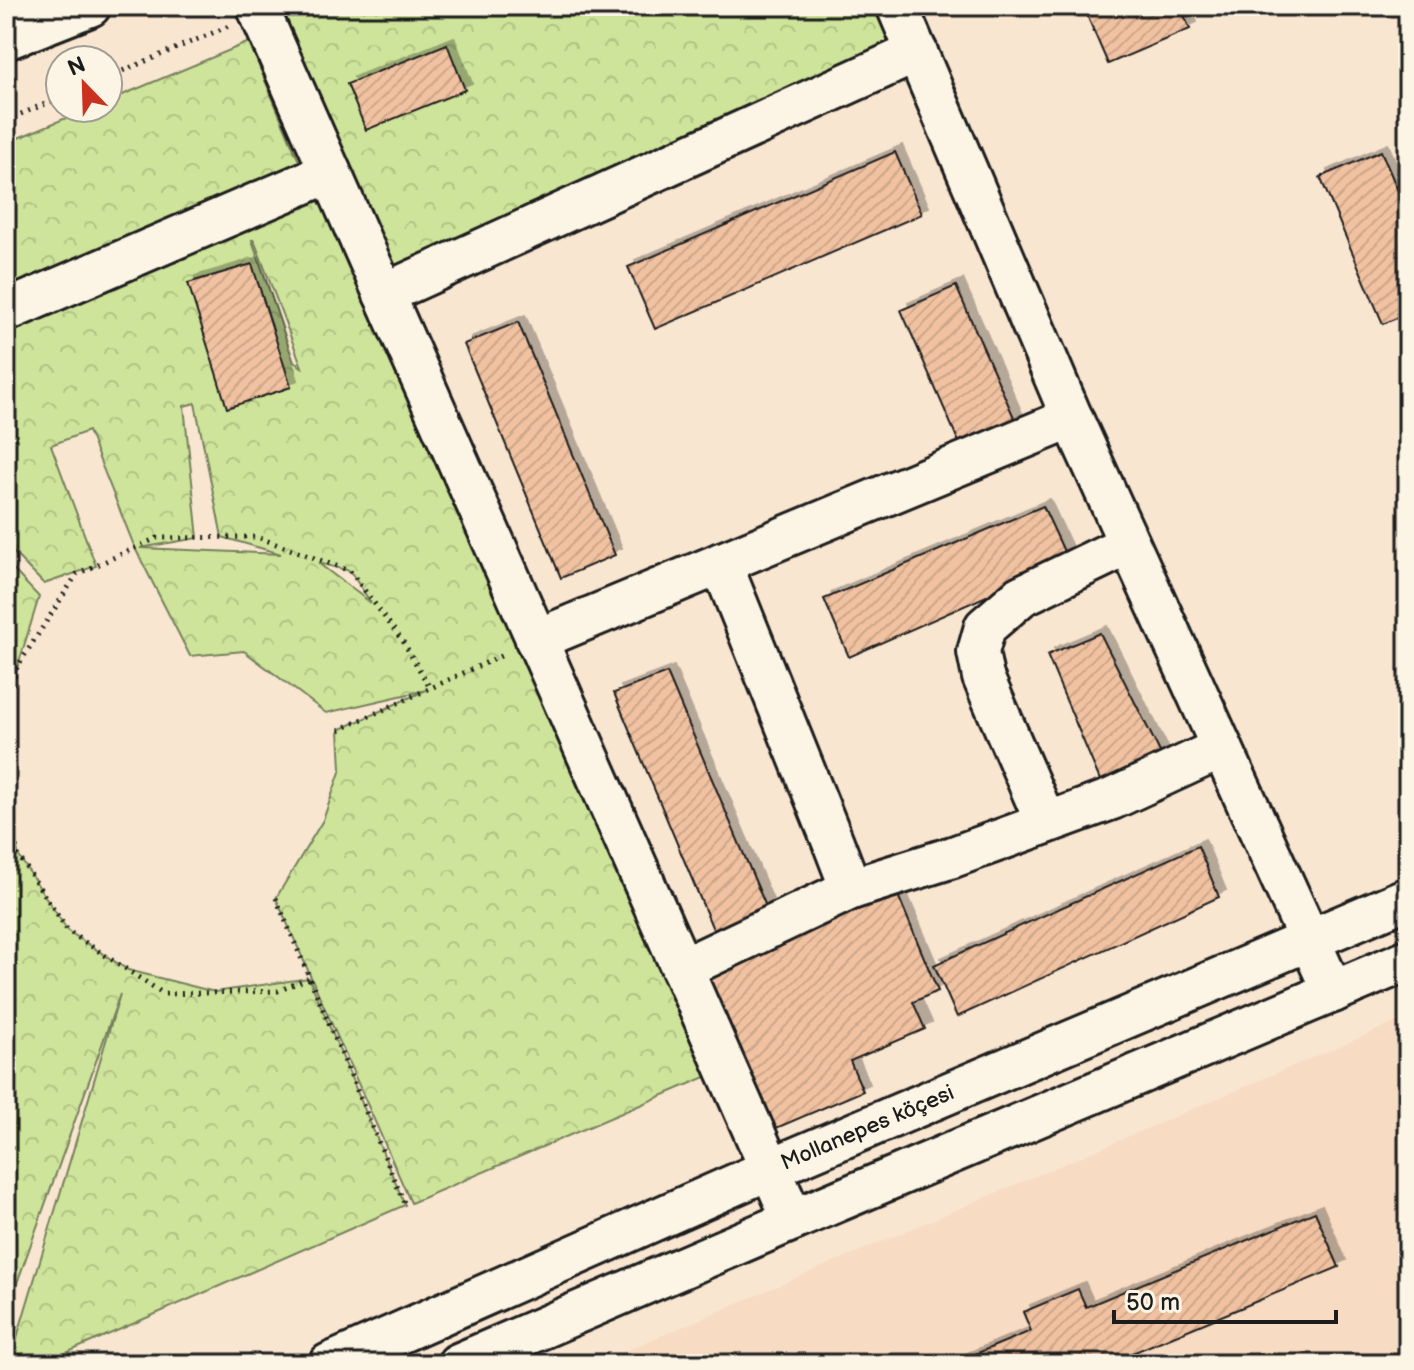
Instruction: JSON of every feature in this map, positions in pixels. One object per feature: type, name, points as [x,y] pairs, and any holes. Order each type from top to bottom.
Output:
[{"type":"street","points":[[6,39],[90,6]]},
{"type":"street","points":[[897,6],[1072,418],[1333,992]]},
{"type":"street","points":[[259,10],[793,1220]]},
{"type":"street","points":[[384,294],[917,52]]},
{"type":"street","points":[[6,311],[330,172]]},
{"type":"street","points":[[536,640],[1072,418]]},
{"type":"street","points":[[1046,823],[983,677],[978,652],[985,627],[1021,596],[1129,544]]},
{"type":"street","points":[[721,563],[851,889]]},
{"type":"street","points":[[682,969],[851,889],[953,857],[1112,799],[1222,748]]},
{"type":"street","name":"Mollanepes köçesi","points":[[329,1364],[770,1169],[1408,898]]},
{"type":"street","points":[[458,1364],[1408,960]]},
{"type":"path","points":[[124,70],[259,10]]},
{"type":"path","points":[[6,120],[44,105]]},
{"type":"path","points":[[6,708],[17,667],[77,574],[157,538],[257,537],[350,571],[404,643],[430,688]]},
{"type":"path","points":[[339,730],[536,640]]},
{"type":"path","points":[[6,799],[18,855],[68,931],[164,994],[278,991],[309,978]]},
{"type":"path","points":[[6,860],[18,855]]},
{"type":"path","points":[[276,898],[405,1205]]},
{"type":"shaded area","points":[[1408,1017],[1408,1364],[595,1364]]},
{"type":"green space","points":[[273,6],[884,6],[909,63],[399,290]]},
{"type":"green space","points":[[249,42],[301,166],[6,289],[6,143],[52,124],[124,124],[124,94]]},
{"type":"green space","points":[[330,172],[708,1076],[411,1203],[276,898],[323,820],[341,769],[339,730],[426,690],[326,713],[244,651],[190,656],[135,548],[88,431],[51,445],[96,566],[44,584],[6,545],[6,311]],"holes":[[[254,240],[302,367],[294,362]],[[195,403],[222,537],[281,554],[140,548],[198,538],[184,406]],[[318,563],[350,571],[371,603]]]},
{"type":"green space","points":[[6,562],[39,597],[12,685],[6,683]]},
{"type":"green space","points":[[6,771],[18,855],[68,931],[128,970],[215,992],[309,978],[405,1205],[41,1364],[9,1364],[120,994],[6,1314]]},
{"type":"building","points":[[1083,6],[1180,6],[1190,29],[1108,64]]},
{"type":"building","points":[[447,44],[465,90],[366,130],[347,84]]},
{"type":"building","points":[[1381,151],[1408,214],[1408,313],[1383,324],[1320,177]]},
{"type":"building","points":[[895,152],[922,214],[655,329],[628,267]]},
{"type":"building","points":[[252,264],[291,387],[227,408],[188,283]]},
{"type":"building","points":[[956,286],[1016,422],[961,447],[901,310]]},
{"type":"building","points":[[518,322],[615,555],[561,578],[464,344]]},
{"type":"building","points":[[1408,364],[1408,391],[1398,369]]},
{"type":"building","points":[[1043,506],[1068,560],[849,657],[824,599]]},
{"type":"building","points":[[1100,633],[1168,768],[1105,792],[1047,655]]},
{"type":"building","points":[[667,673],[770,916],[715,934],[614,693]]},
{"type":"building","points":[[1198,846],[1219,897],[957,1017],[934,965]]},
{"type":"building","points":[[895,888],[938,991],[913,1002],[925,1029],[850,1061],[863,1091],[767,1132],[699,972]]},
{"type":"building","points":[[1315,1212],[1339,1267],[1113,1361],[1114,1364],[951,1364],[1031,1331],[1023,1312],[1078,1289],[1086,1307]]}]
